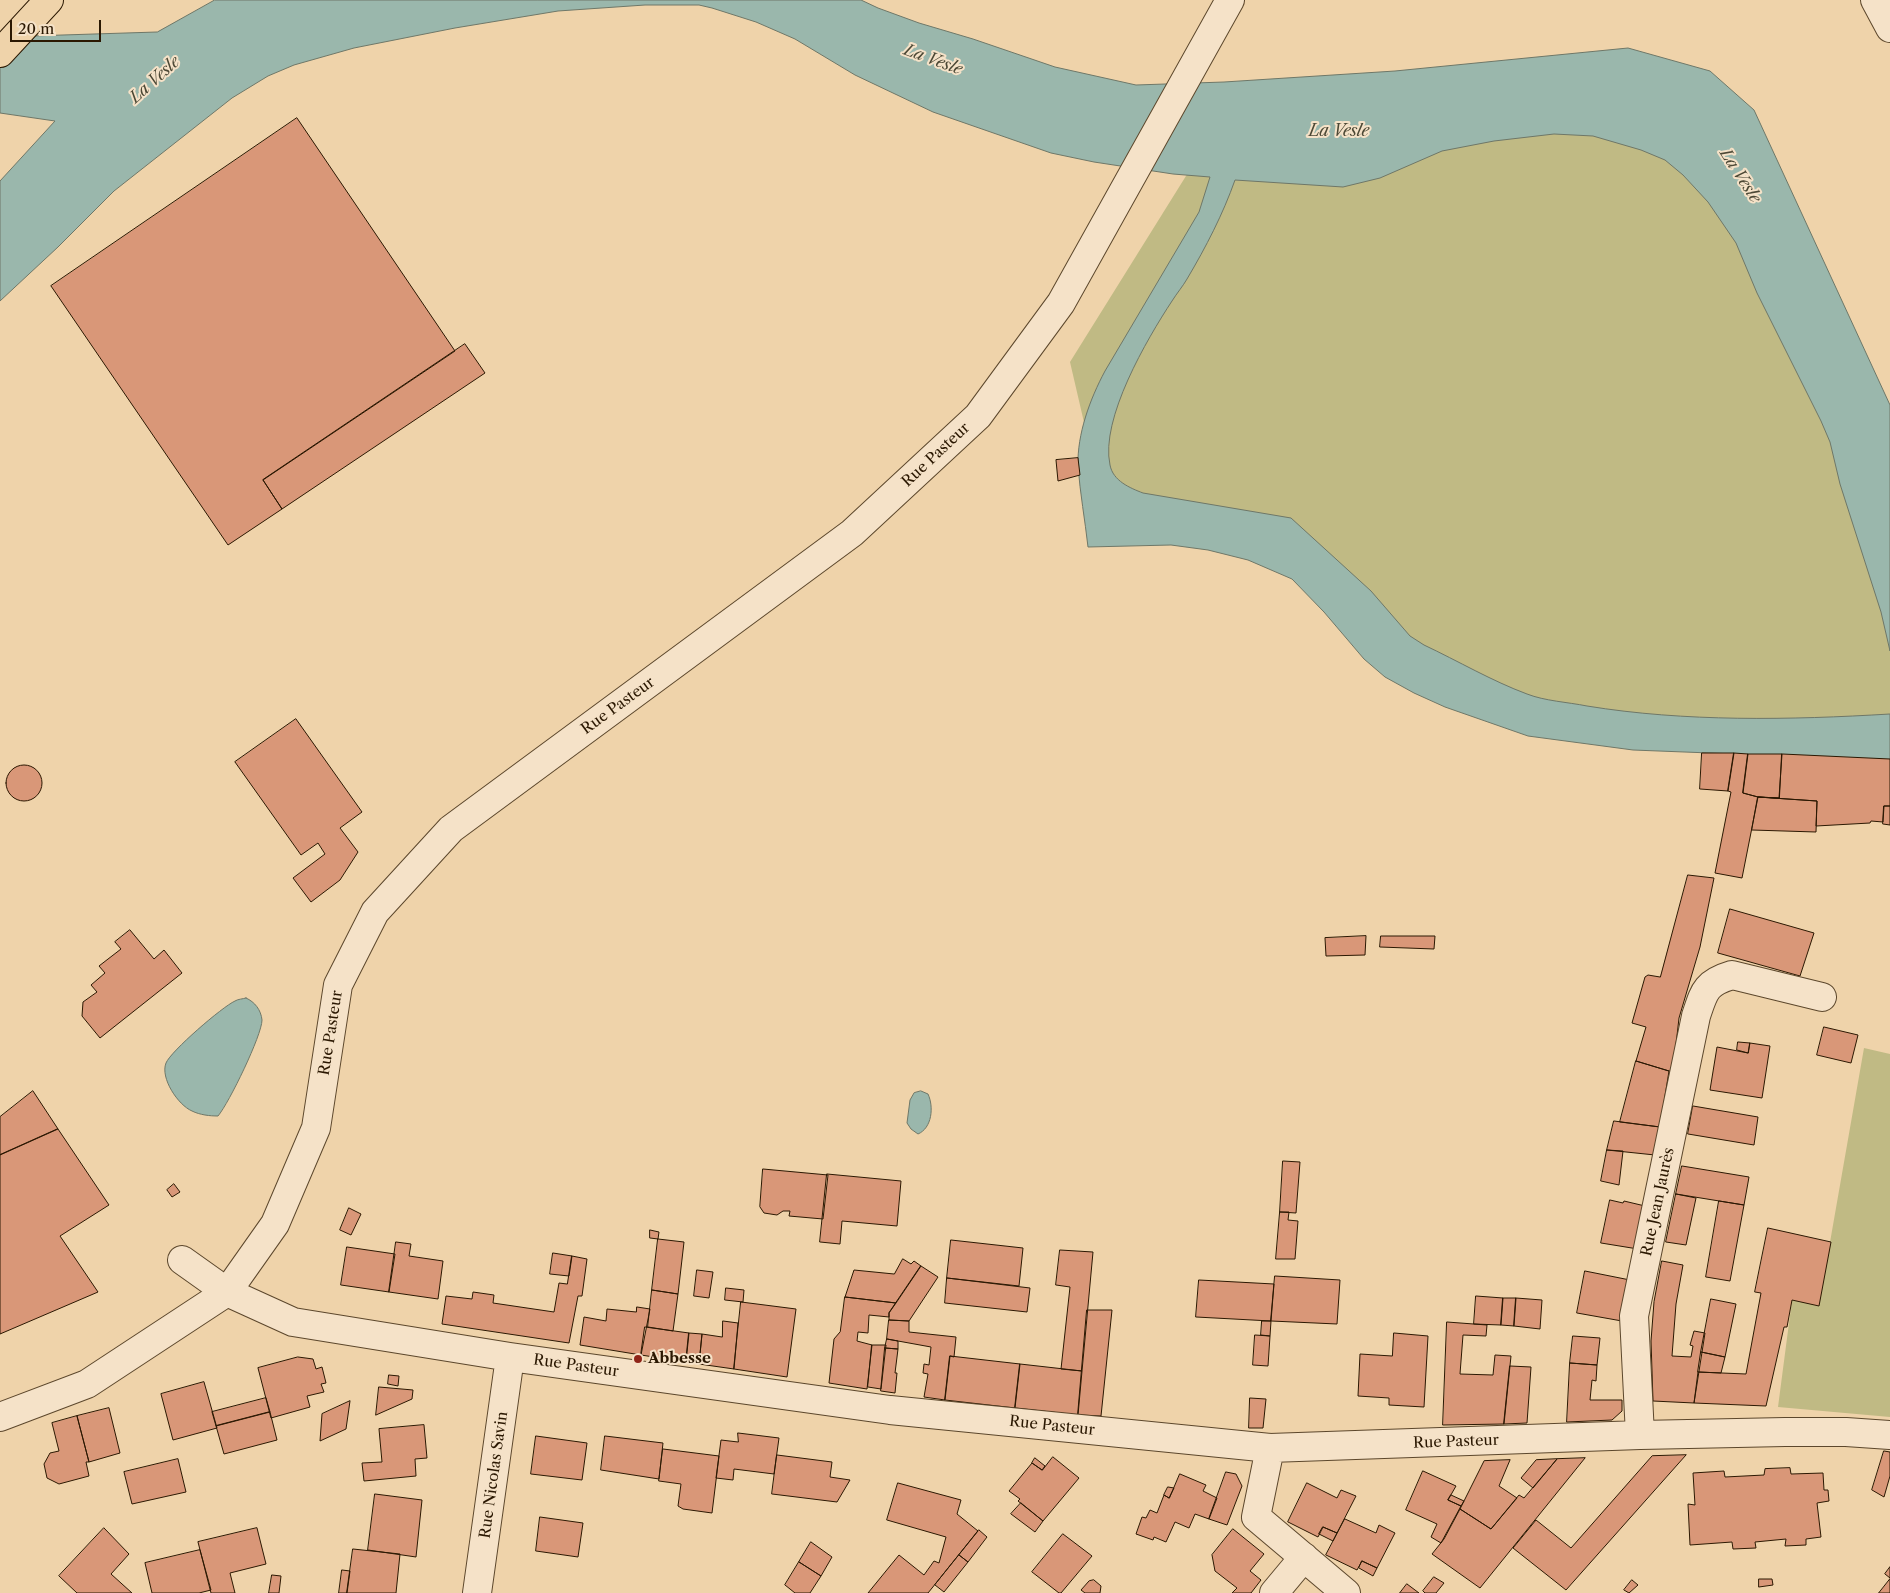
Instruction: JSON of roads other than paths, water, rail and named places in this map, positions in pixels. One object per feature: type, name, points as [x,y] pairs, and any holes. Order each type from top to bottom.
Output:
[{"type":"highway","points":[[0,53],[49,0]]},
{"type":"street","name":"Rue Pasteur","points":[[0,1417],[87,1384],[227,1292],[275,1224],[316,1128],[338,985],[375,912],[451,829],[852,533],[978,416],[1062,303],[1230,0]]},
{"type":"street","points":[[1875,0],[1890,28]]},
{"type":"street","name":"Rue Jean Jaurès","points":[[1640,1435],[1634,1316],[1696,1016],[1705,989],[1720,979],[1732,975],[1822,998]]},
{"type":"street","name":"Rue Pasteur","points":[[182,1260],[227,1292],[293,1322],[510,1357],[886,1409],[1270,1448],[1640,1435],[1846,1432],[1890,1435]]},
{"type":"street","name":"Rue Nicolas Savin","points":[[478,1593],[510,1357]]},
{"type":"street","points":[[1270,1448],[1256,1517],[1346,1593]]},
{"type":"street","points":[[1274,1593],[1304,1557]]},
{"type":"water","name":"La Vesle","points":[[215,0],[861,0],[919,23],[1055,67],[1136,85],[1224,82],[1395,71],[1628,48],[1710,71],[1754,110],[1890,405],[1890,651],[1881,612],[1840,484],[1830,442],[1757,293],[1736,243],[1708,202],[1683,175],[1665,160],[1641,150],[1593,136],[1554,134],[1494,141],[1442,151],[1380,178],[1343,187],[1235,180],[1220,218],[1201,255],[1150,336],[1128,380],[1112,425],[1109,446],[1110,465],[1118,480],[1143,493],[1291,518],[1371,591],[1410,636],[1475,671],[1527,694],[1549,700],[1587,706],[1662,715],[1814,718],[1890,714],[1890,760],[1633,750],[1528,736],[1445,707],[1385,677],[1364,659],[1324,612],[1292,579],[1248,560],[1208,550],[1171,545],[1088,547],[1078,466],[1082,429],[1094,393],[1105,371],[1199,212],[1210,177],[1173,174],[1094,162],[1051,153],[933,112],[855,75],[795,39],[756,22],[712,8],[699,5],[645,5],[558,11],[455,28],[354,48],[294,65],[268,76],[232,98],[114,191],[0,301],[0,181],[55,121],[0,113],[0,37],[157,32]]},
{"type":"water","points":[[246,998],[257,1007],[262,1020],[257,1040],[244,1069],[230,1098],[218,1116],[192,1111],[181,1103],[168,1083],[165,1069],[166,1063],[177,1049],[209,1020],[235,1001]]},
{"type":"water","points":[[921,1091],[928,1094],[930,1099],[931,1117],[923,1131],[918,1134],[907,1123],[910,1100],[914,1093]]},
{"type":"place","name":"Abbesse","points":[[638,1359]]}]
